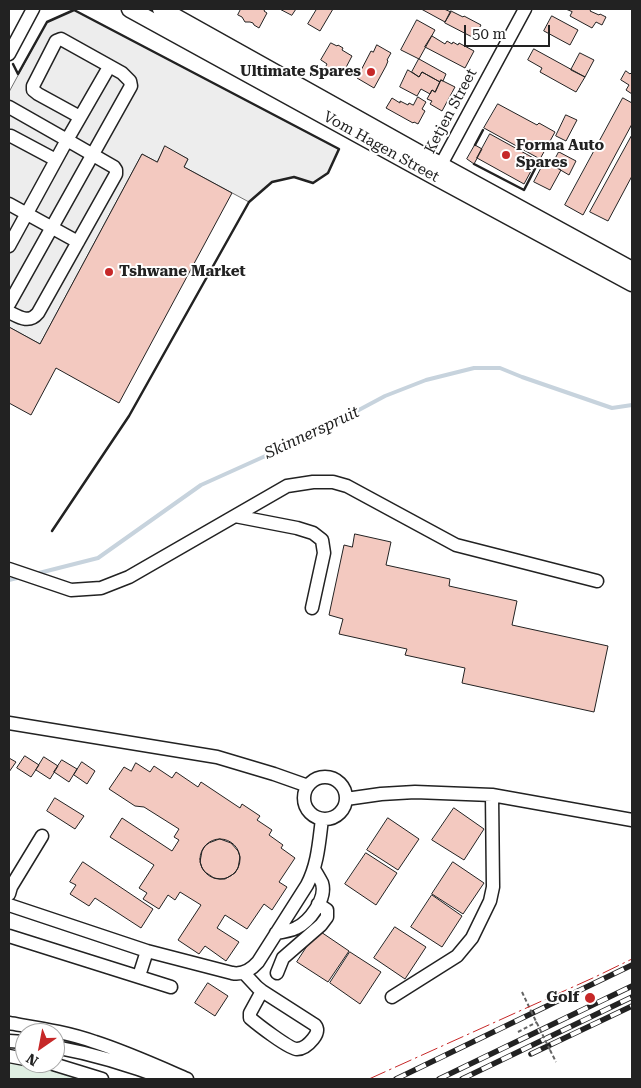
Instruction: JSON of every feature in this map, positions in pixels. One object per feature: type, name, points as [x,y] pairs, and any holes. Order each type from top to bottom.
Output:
[{"type":"main road","name":"Vom Hagen Street","points":[[130,9],[438,171],[632,270]]},
{"type":"main road","name":"Vom Hagen Street","points":[[161,9],[632,283]]},
{"type":"street","points":[[9,54],[33,9]]},
{"type":"street","name":"Ketjen Street","points":[[438,171],[524,9]]},
{"type":"street","points":[[9,304],[131,86],[130,81],[122,74],[61,39],[56,41],[33,86],[33,90],[80,117]]},
{"type":"street","points":[[9,246],[67,140],[110,67]]},
{"type":"street","points":[[9,107],[92,154],[116,170],[116,174],[38,313],[29,320],[9,312]]},
{"type":"street","points":[[9,136],[56,160]]},
{"type":"street","points":[[9,204],[78,242]]},
{"type":"street","points":[[9,569],[71,590],[100,588],[129,577],[287,486],[313,482],[333,482],[347,486],[456,545],[596,581]]},
{"type":"street","points":[[235,516],[297,528],[313,533],[322,540],[324,553],[312,608]]},
{"type":"street","points":[[9,723],[216,757],[266,771],[308,786]]},
{"type":"street","points":[[326,777],[337,780],[344,788],[346,799],[342,810],[334,817],[322,818],[312,814],[306,806],[304,796],[308,786],[316,779],[326,777]]},
{"type":"street","points":[[346,799],[415,792],[492,794],[632,820]]},
{"type":"street","points":[[392,997],[457,956],[472,938],[490,901],[494,887],[492,794]]},
{"type":"street","points":[[9,905],[147,951],[232,973],[244,973],[258,962],[304,891],[317,860],[322,818]]},
{"type":"street","points":[[9,894],[11,887],[42,836]]},
{"type":"street","points":[[276,933],[298,928],[316,909],[323,890],[322,883],[314,869]]},
{"type":"street","points":[[277,973],[284,958],[321,925],[327,917],[327,910],[318,904]]},
{"type":"street","points":[[9,936],[171,987]]},
{"type":"street","points":[[139,976],[147,951]]},
{"type":"street","points":[[244,973],[262,990],[318,1028],[318,1032],[306,1047],[298,1049],[290,1047],[250,1018],[250,1013],[262,990]]},
{"type":"street","points":[[9,1023],[45,1029],[93,1041],[187,1079]]},
{"type":"street","points":[[65,1049],[95,1055],[166,1079]]},
{"type":"street","points":[[65,1068],[102,1079]]},
{"type":"path","points":[[522,992],[556,1062]]},
{"type":"path","points":[[518,1032],[537,1022]]},
{"type":"green space","points":[[9,1060],[15,1061],[15,1073],[65,1073],[65,1071],[93,1079],[9,1079]]},
{"type":"shaded area","points":[[74,10],[339,149],[328,173],[313,183],[294,177],[272,182],[249,202],[184,167],[188,159],[165,147],[157,162],[142,154],[40,344],[9,327],[9,92],[47,22]]},
{"type":"building","points":[[241,9],[265,9],[264,11],[267,13],[259,28],[253,23],[245,22],[238,15]]},
{"type":"building","points":[[280,9],[296,9],[292,15]]},
{"type":"building","points":[[317,9],[333,9],[320,31],[308,24]]},
{"type":"building","points":[[424,9],[444,9],[451,12],[445,22]]},
{"type":"building","points":[[566,9],[591,9],[590,11],[606,17],[602,25],[596,22],[592,28],[570,16],[572,12]]},
{"type":"building","points":[[451,11],[481,25],[474,38],[445,23]]},
{"type":"building","points":[[552,16],[578,30],[570,45],[544,31]]},
{"type":"building","points":[[417,20],[435,30],[419,59],[401,50]]},
{"type":"building","points":[[432,36],[445,44],[447,41],[458,45],[459,43],[474,51],[465,68],[425,47]]},
{"type":"building","points":[[331,43],[343,48],[342,50],[352,56],[341,77],[325,68],[327,64],[321,60]]},
{"type":"building","name":"Ultimate Spares","points":[[377,45],[391,53],[374,88],[357,78],[371,51],[373,52]]},
{"type":"building","points":[[534,49],[585,77],[576,92],[540,72],[542,68],[528,60]]},
{"type":"building","points":[[580,53],[594,60],[585,77],[571,70]]},
{"type":"building","points":[[419,59],[446,74],[443,81],[441,80],[440,82],[422,72],[419,77],[412,72]]},
{"type":"building","points":[[408,70],[419,77],[422,72],[440,82],[435,92],[432,90],[430,94],[421,89],[417,96],[400,87]]},
{"type":"building","points":[[626,71],[630,74],[632,72],[632,94],[626,90],[629,85],[621,80]]},
{"type":"building","points":[[441,80],[455,87],[442,111],[430,104],[432,101],[427,99],[432,90],[435,92]]},
{"type":"building","points":[[418,97],[426,102],[422,109],[425,111],[418,124],[386,108],[392,98],[400,103],[400,101],[413,105]]},
{"type":"building","points":[[623,98],[632,103],[632,124],[583,215],[565,205]]},
{"type":"building","points":[[498,104],[537,125],[539,123],[555,132],[540,159],[484,128]]},
{"type":"building","points":[[566,115],[577,120],[566,141],[556,136]]},
{"type":"building","points":[[490,134],[537,160],[524,184],[477,158]]},
{"type":"building","points":[[632,135],[632,176],[608,221],[590,212]]},
{"type":"building","points":[[475,145],[482,149],[474,164],[467,159]]},
{"type":"building","points":[[165,146],[188,159],[184,167],[232,193],[119,403],[56,368],[31,415],[9,403],[9,327],[40,344],[142,154],[157,162]]},
{"type":"building","points":[[559,152],[576,161],[569,175],[552,165]]},
{"type":"building","points":[[545,161],[561,170],[550,190],[534,182]]},
{"type":"building","points":[[355,534],[391,542],[386,565],[450,579],[449,586],[517,601],[512,625],[608,646],[594,712],[462,683],[465,668],[405,655],[407,649],[339,634],[343,619],[329,615],[344,545],[352,547]]},
{"type":"building","points":[[25,756],[39,765],[31,777],[17,768]]},
{"type":"building","points":[[44,757],[58,766],[50,779],[36,770]]},
{"type":"building","points":[[9,758],[16,762],[9,772]]},
{"type":"building","points":[[62,760],[77,769],[69,782],[54,772]]},
{"type":"building","points":[[82,762],[95,771],[87,784],[74,775]]},
{"type":"building","points":[[136,763],[150,772],[154,766],[172,778],[176,772],[198,787],[201,782],[240,808],[242,804],[260,816],[257,820],[272,830],[269,835],[283,845],[281,848],[295,858],[279,882],[287,887],[272,910],[264,904],[247,929],[225,915],[217,928],[239,942],[226,961],[205,946],[199,954],[178,940],[201,905],[180,892],[175,900],[168,895],[159,909],[143,899],[147,893],[139,888],[154,865],[110,837],[122,818],[172,851],[179,840],[174,837],[179,829],[144,807],[135,806],[109,789],[124,767],[131,771]],"holes":[[[220,839],[231,843],[238,851],[240,857],[235,873],[225,879],[220,879],[214,878],[205,872],[200,862],[205,846]]]},
{"type":"building","points":[[55,798],[84,816],[75,829],[47,811]]},
{"type":"building","points":[[454,808],[484,829],[464,860],[432,840]]},
{"type":"building","points":[[388,818],[419,839],[398,870],[367,850]]},
{"type":"building","points":[[220,839],[234,845],[240,859],[234,873],[220,879],[206,873],[200,859],[206,845]]},
{"type":"building","points":[[366,853],[397,873],[376,905],[345,884]]},
{"type":"building","points":[[83,862],[153,909],[141,928],[95,898],[89,906],[70,894],[76,885],[70,882]]},
{"type":"building","points":[[453,862],[484,883],[463,914],[432,894]]},
{"type":"building","points":[[432,895],[462,916],[442,947],[411,927]]},
{"type":"building","points":[[395,927],[426,947],[405,979],[374,958]]},
{"type":"building","points":[[318,930],[349,951],[328,982],[297,962]]},
{"type":"building","points":[[350,952],[381,972],[360,1004],[330,983]]},
{"type":"building","points":[[208,983],[228,996],[215,1016],[195,1003]]},
{"type":"waterway","name":"Skinnerspruit","points":[[35,574],[98,558],[201,485],[312,435],[385,396],[426,380],[474,368],[500,368],[612,408],[632,405]]},
{"type":"waterway","name":"Skinnerspruit","points":[[9,580],[21,577]]},
{"type":"railway","points":[[396,1079],[632,965]]},
{"type":"railway","points":[[439,1079],[632,986]]},
{"type":"railway","points":[[462,1079],[632,997]]},
{"type":"railway","points":[[531,1054],[632,1006]]},
{"type":"wall","points":[[13,64],[18,74],[47,22],[74,10],[339,149],[328,173],[313,183],[294,177],[272,182],[249,202],[129,416],[52,531]]},
{"type":"wall","points":[[475,145],[483,130]]},
{"type":"wall","points":[[474,164],[524,190],[539,161]]},
{"type":"power","points":[[369,1079],[632,959]]},
{"type":"place","name":"Ultimate Spares","points":[[371,72]]},
{"type":"place","name":"Forma Auto Spares","points":[[506,155]]},
{"type":"place","name":"Tshwane Market","points":[[109,272]]},
{"type":"place","name":"Golf","points":[[590,998]]}]
